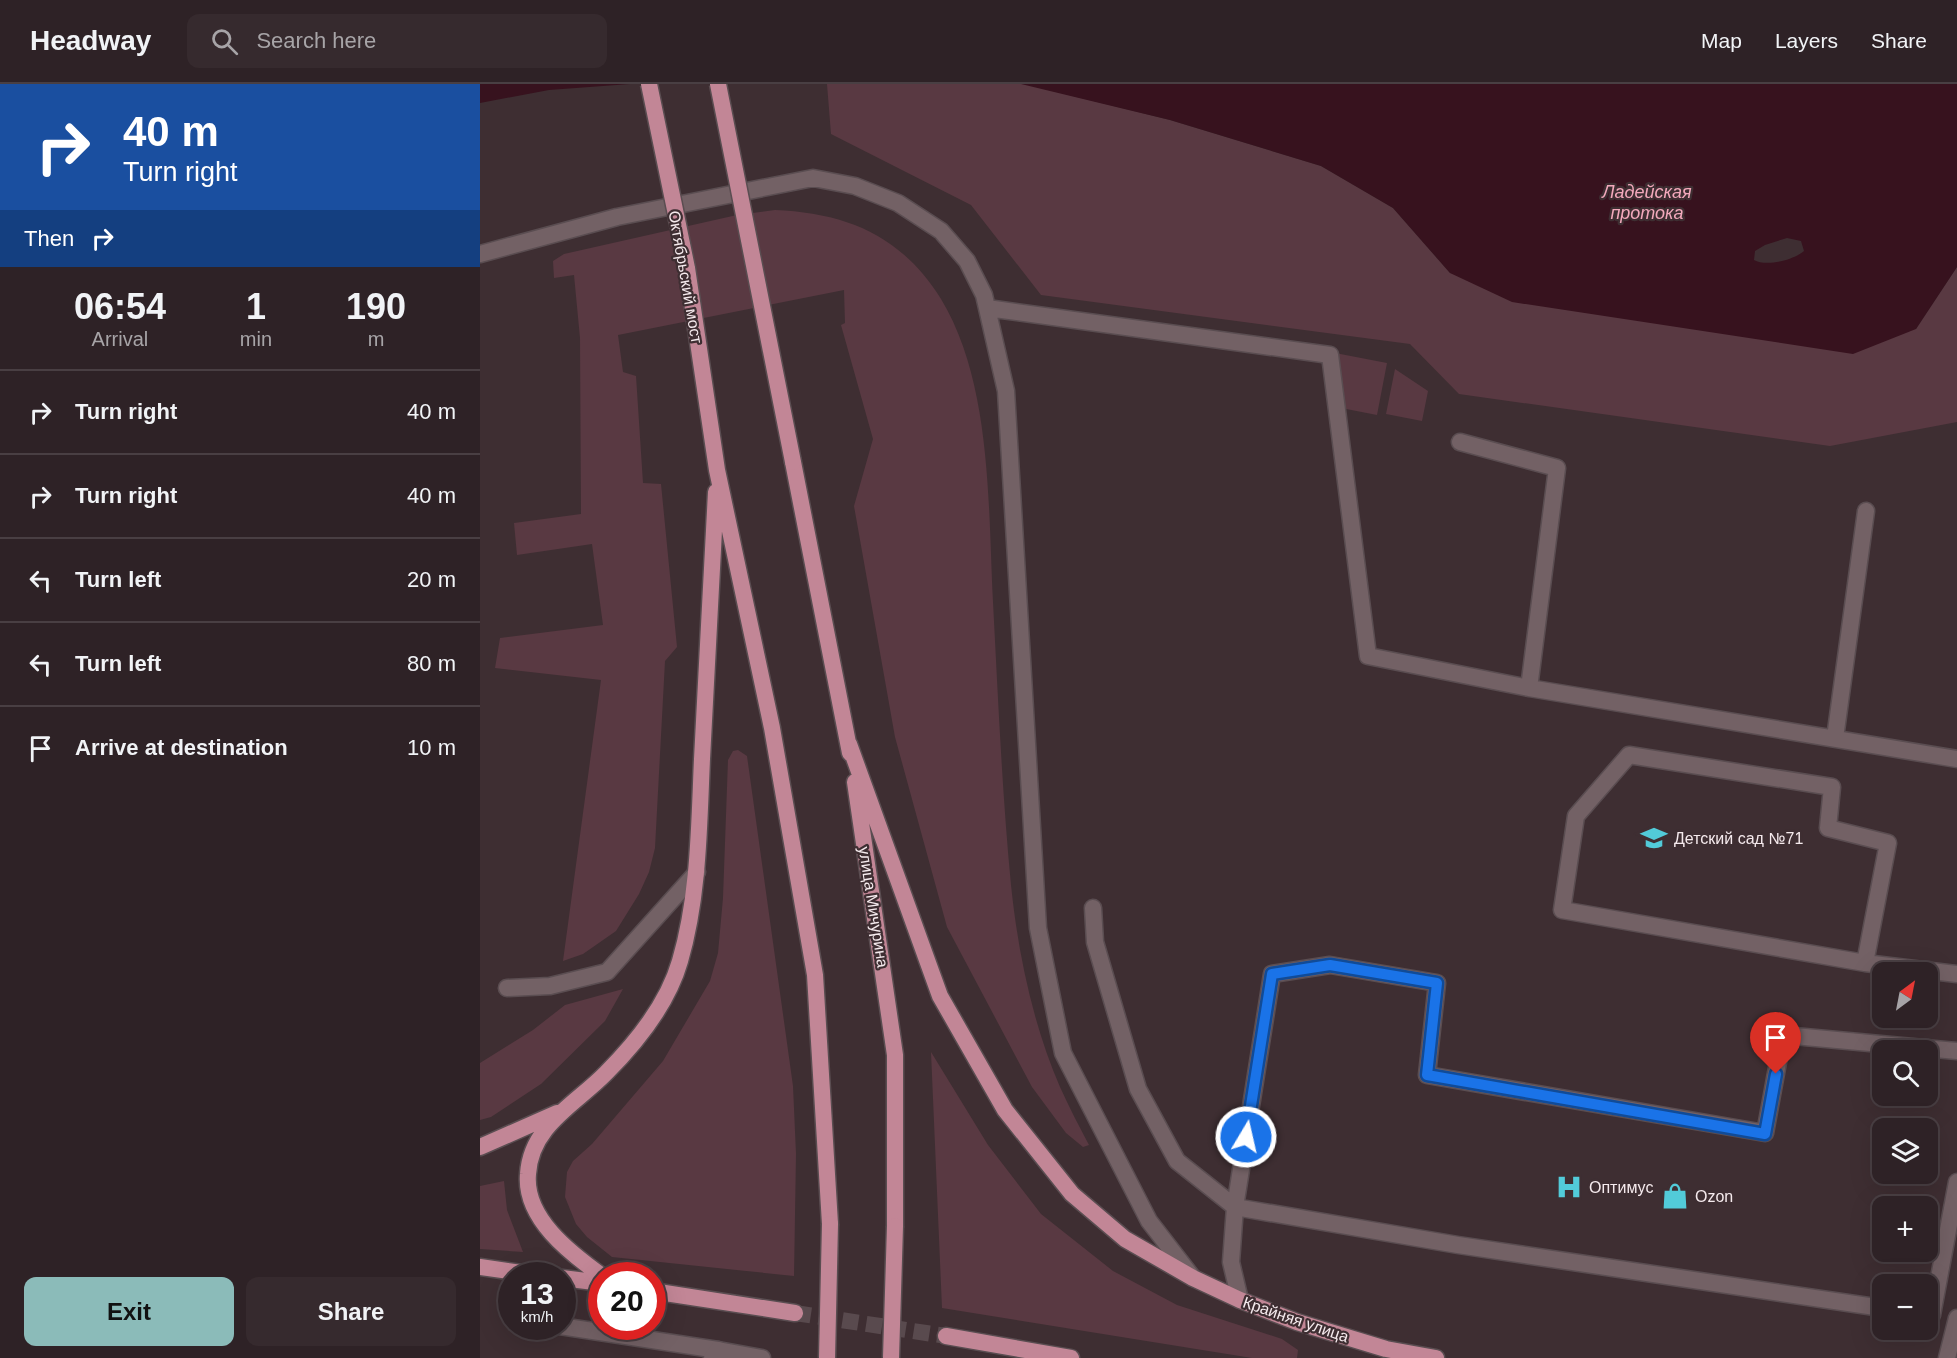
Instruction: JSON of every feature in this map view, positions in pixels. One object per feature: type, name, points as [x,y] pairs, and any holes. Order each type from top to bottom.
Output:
[{"type":"main road","name":"Октябрьский мост","points":[[649,84],[687,268],[717,470]]},
{"type":"main road","name":"улица Мичурина","points":[[718,84],[849,744],[896,1055],[895,1226],[891,1358]]},
{"type":"main road","points":[[480,1148],[557,1113],[605,1074],[646,1027],[667,994],[680,962],[697,872],[717,470]]},
{"type":"main road","points":[[717,470],[772,728],[815,975],[830,1224],[827,1358]]},
{"type":"main road","name":"Крайняя улица","points":[[849,744],[940,996],[1005,1110],[1071,1194],[1125,1239],[1193,1278],[1240,1300],[1297,1322],[1386,1349],[1436,1358]]},
{"type":"main road","points":[[557,1113],[529,1161],[528,1191],[536,1213],[575,1257],[588,1266]]},
{"type":"main road","points":[[480,1267],[498,1270]]},
{"type":"main road","points":[[666,1293],[795,1313]]},
{"type":"main road","points":[[946,1336],[1071,1358]]},
{"type":"street","points":[[481,254],[617,217],[813,178],[855,186],[898,203],[940,231],[967,261],[984,295],[1006,391],[1038,928],[1063,1053],[1149,1221],[1193,1278]]},
{"type":"street","points":[[987,308],[1330,355],[1368,656],[1528,688],[1957,759]]},
{"type":"street","points":[[1460,442],[1557,468],[1528,688]]},
{"type":"street","points":[[1835,738],[1866,511]]},
{"type":"street","points":[[1865,963],[1888,843],[1828,828],[1832,787],[1629,755],[1576,816],[1562,910],[1865,963],[1957,974]]},
{"type":"street","points":[[507,988],[550,986],[607,972],[697,872]]},
{"type":"street","points":[[1093,908],[1095,942],[1138,1089],[1177,1161],[1235,1207],[1458,1245],[1872,1307]]},
{"type":"street","points":[[1240,1300],[1231,1262],[1235,1207],[1272,974],[1330,965],[1437,983],[1427,1075],[1765,1134],[1783,1035],[1957,1052]]},
{"type":"street","points":[[1938,1276],[1957,1182]]},
{"type":"street","points":[[1938,1316],[1956,1319],[1947,1358]]},
{"type":"street","points":[[576,1329],[715,1354],[762,1358]]},
{"type":"shaded area","points":[[827,84],[1025,84],[1170,120],[1321,166],[1393,208],[1450,273],[1916,329],[1957,267],[1957,422],[1830,446],[1459,394],[1410,344],[1041,295],[971,205],[831,134]]},
{"type":"shaded area","points":[[775,210],[826,216],[849,223],[890,244],[909,259],[926,277],[941,299],[958,332],[970,368],[979,407],[988,487],[1003,779],[1014,911],[1022,962],[1034,1014],[1060,1087],[1089,1145],[1083,1147],[1066,1133],[1032,1087],[947,927],[895,737],[854,506],[873,439],[841,325],[845,323],[844,290],[618,335],[623,372],[636,376],[643,483],[661,484],[677,647],[665,661],[655,848],[649,872],[639,894],[616,931],[583,954],[563,961],[601,680],[495,668],[500,638],[603,625],[592,544],[517,555],[514,523],[581,514],[580,338],[574,275],[554,278],[553,261],[564,254],[737,215]]},
{"type":"shaded area","points":[[1330,352],[1387,363],[1377,415],[1336,407]]},
{"type":"shaded area","points":[[1395,369],[1428,391],[1422,421],[1386,414]]},
{"type":"shaded area","points":[[738,750],[747,756],[793,1086],[796,1154],[794,1276],[612,1257],[587,1237],[576,1224],[565,1197],[567,1172],[573,1161],[592,1144],[663,1061],[710,981],[718,953],[723,898],[728,760],[733,751]]},
{"type":"shaded area","points":[[623,989],[605,1021],[541,1084],[491,1117],[480,1120],[480,1063],[533,1030],[565,1005]]},
{"type":"shaded area","points":[[931,1052],[988,1145],[1041,1214],[1113,1271],[1177,1305],[1282,1339],[1298,1350],[1297,1358],[1252,1358],[942,1308]]},
{"type":"shaded area","points":[[504,1181],[507,1210],[523,1252],[480,1249],[480,1186]]},
{"type":"water","points":[[480,84],[630,84],[549,90],[480,103]]},
{"type":"water","name":"Ладейская протока","points":[[1021,84],[1957,84],[1957,267],[1916,329],[1853,354],[1512,302],[1450,273],[1393,208],[1321,166],[1170,120]],"holes":[[[1787,238],[1801,241],[1804,251],[1794,257],[1772,263],[1754,260],[1755,251],[1765,245]]]},
{"type":"tunnel","points":[[795,1313],[946,1336]]},
{"type":"place","name":"Детский сад №71","points":[[1654,838]]},
{"type":"place","name":"Оптимус","points":[[1569,1187]]},
{"type":"place","name":"Ozon","points":[[1675,1196]]},
{"type":"route","points":[[1246,1137],[1272,974],[1330,965],[1437,983],[1427,1075],[1765,1134],[1776,1074]]}]
